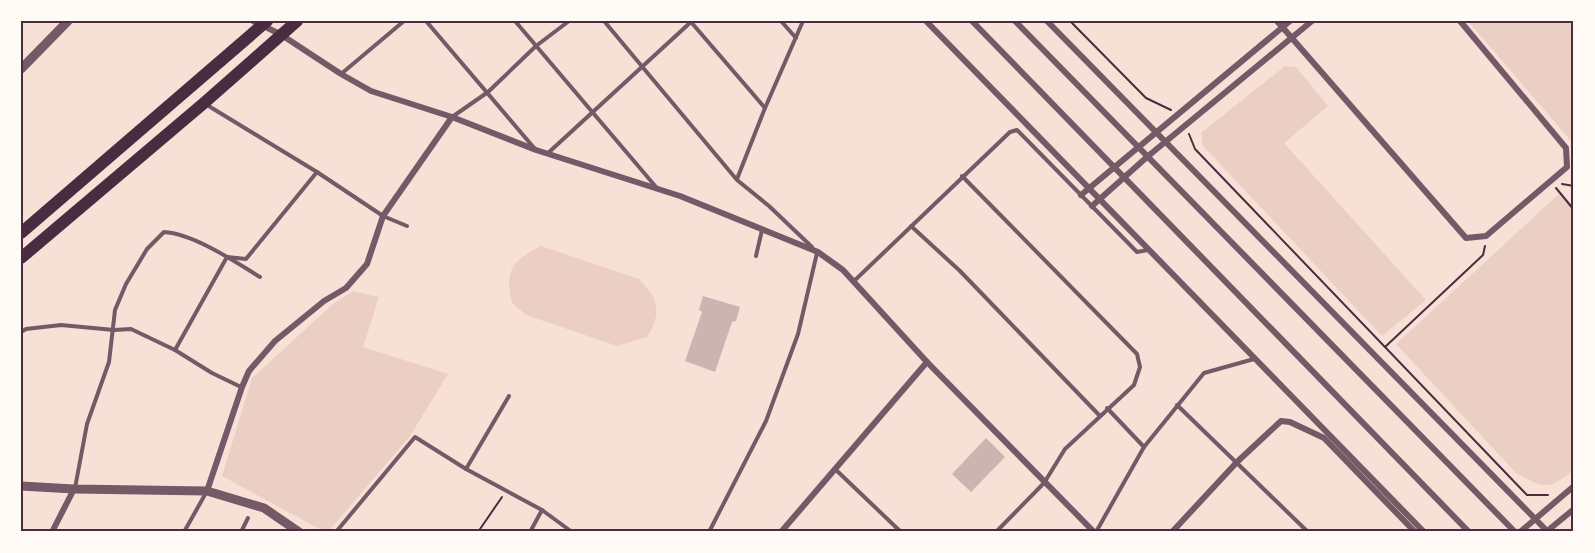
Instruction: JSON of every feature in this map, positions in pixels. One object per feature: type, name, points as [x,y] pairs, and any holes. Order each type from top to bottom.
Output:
[{"type":"main road","points":[[21,258],[297,21]]},
{"type":"main road","points":[[21,233],[261,22]]},
{"type":"street","points":[[22,66],[68,21]]},
{"type":"street","points":[[926,21],[1424,532]]},
{"type":"street","points":[[972,21],[1469,532]]},
{"type":"street","points":[[1015,21],[1515,532]]},
{"type":"street","points":[[1047,21],[1547,532],[1574,509]]},
{"type":"street","points":[[1277,21],[1466,238],[1486,236],[1567,167],[1566,148],[1460,21]]},
{"type":"street","points":[[1081,195],[1290,21]]},
{"type":"street","points":[[1092,206],[1312,21]]},
{"type":"street","points":[[261,22],[371,91],[452,117],[536,150],[680,196],[818,252],[843,270],[927,362],[1044,483],[1095,532]]},
{"type":"street","points":[[207,491],[249,371],[275,341],[324,301],[346,288],[367,264],[383,216],[452,117]]},
{"type":"street","points":[[781,532],[927,362]]},
{"type":"street","points":[[1172,532],[1237,462],[1281,421],[1290,422],[1324,438],[1408,529],[1414,532]]},
{"type":"street","points":[[21,486],[207,491],[264,508],[299,532]]},
{"type":"street","points":[[1520,532],[1574,486]]},
{"type":"street","points":[[52,532],[74,489]]},
{"type":"lane","points":[[341,74],[404,21]]},
{"type":"lane","points":[[426,21],[536,150]]},
{"type":"lane","points":[[515,21],[659,190]]},
{"type":"lane","points":[[452,117],[488,92],[536,46],[569,21]]},
{"type":"lane","points":[[604,21],[737,180],[769,206],[818,252],[798,334],[766,421],[709,532]]},
{"type":"lane","points":[[547,153],[691,21],[765,108]]},
{"type":"lane","points":[[781,21],[796,39]]},
{"type":"lane","points":[[737,180],[803,21]]},
{"type":"lane","points":[[204,103],[317,172],[383,216],[407,226]]},
{"type":"lane","points":[[853,282],[962,176],[1010,132],[1017,130],[1137,252],[1149,250]]},
{"type":"lane","points":[[227,257],[246,259],[317,172]]},
{"type":"lane","points":[[962,176],[1137,354],[1140,367],[1134,385],[1065,449],[1044,483],[997,532]]},
{"type":"lane","points":[[911,226],[960,271],[1100,416]]},
{"type":"lane","points":[[756,256],[762,230]]},
{"type":"lane","points":[[74,489],[87,424],[109,362],[115,310],[126,284],[147,249],[164,232],[176,233],[227,257],[260,277]]},
{"type":"lane","points":[[175,350],[227,257]]},
{"type":"lane","points":[[21,332],[26,329],[61,325],[131,330],[175,350],[212,373],[242,387]]},
{"type":"lane","points":[[1095,532],[1144,447],[1204,373],[1255,358]]},
{"type":"lane","points":[[466,469],[509,396]]},
{"type":"lane","points":[[1176,405],[1308,532]]},
{"type":"lane","points":[[1107,408],[1144,447]]},
{"type":"lane","points":[[336,532],[415,437],[466,469],[542,510],[572,532]]},
{"type":"lane","points":[[835,469],[901,532]]},
{"type":"lane","points":[[184,532],[207,491]]},
{"type":"lane","points":[[530,532],[542,510]]},
{"type":"lane","points":[[240,532],[248,518]]},
{"type":"path","points":[[1070,21],[1146,98],[1162,106]]},
{"type":"path","points":[[1190,136],[1195,149],[1527,495],[1549,495]]},
{"type":"path","points":[[1550,181],[1574,210]]},
{"type":"path","points":[[1385,347],[1483,255],[1486,236]]},
{"type":"path","points":[[478,532],[506,491]]},
{"type":"shaded area","points":[[1468,21],[1574,21],[1574,147],[1571,141]]},
{"type":"shaded area","points":[[1285,66],[1296,67],[1328,106],[1284,143],[1426,300],[1382,336],[1203,146],[1201,133]]},
{"type":"shaded area","points":[[1561,192],[1574,207],[1574,469],[1552,484],[1540,485],[1516,473],[1396,344]]},
{"type":"shaded area","points":[[541,246],[639,279],[651,293],[656,306],[655,320],[647,337],[617,346],[526,315],[512,303],[509,283],[513,268],[523,256]]},
{"type":"shaded area","points":[[353,291],[379,297],[363,347],[448,374],[410,436],[328,532],[325,532],[222,476],[252,378],[333,304]]},
{"type":"building","points":[[703,296],[740,307],[736,321],[732,322],[715,372],[685,361],[702,312],[699,310]]},
{"type":"building","points":[[986,438],[1005,457],[971,492],[952,474]]}]
